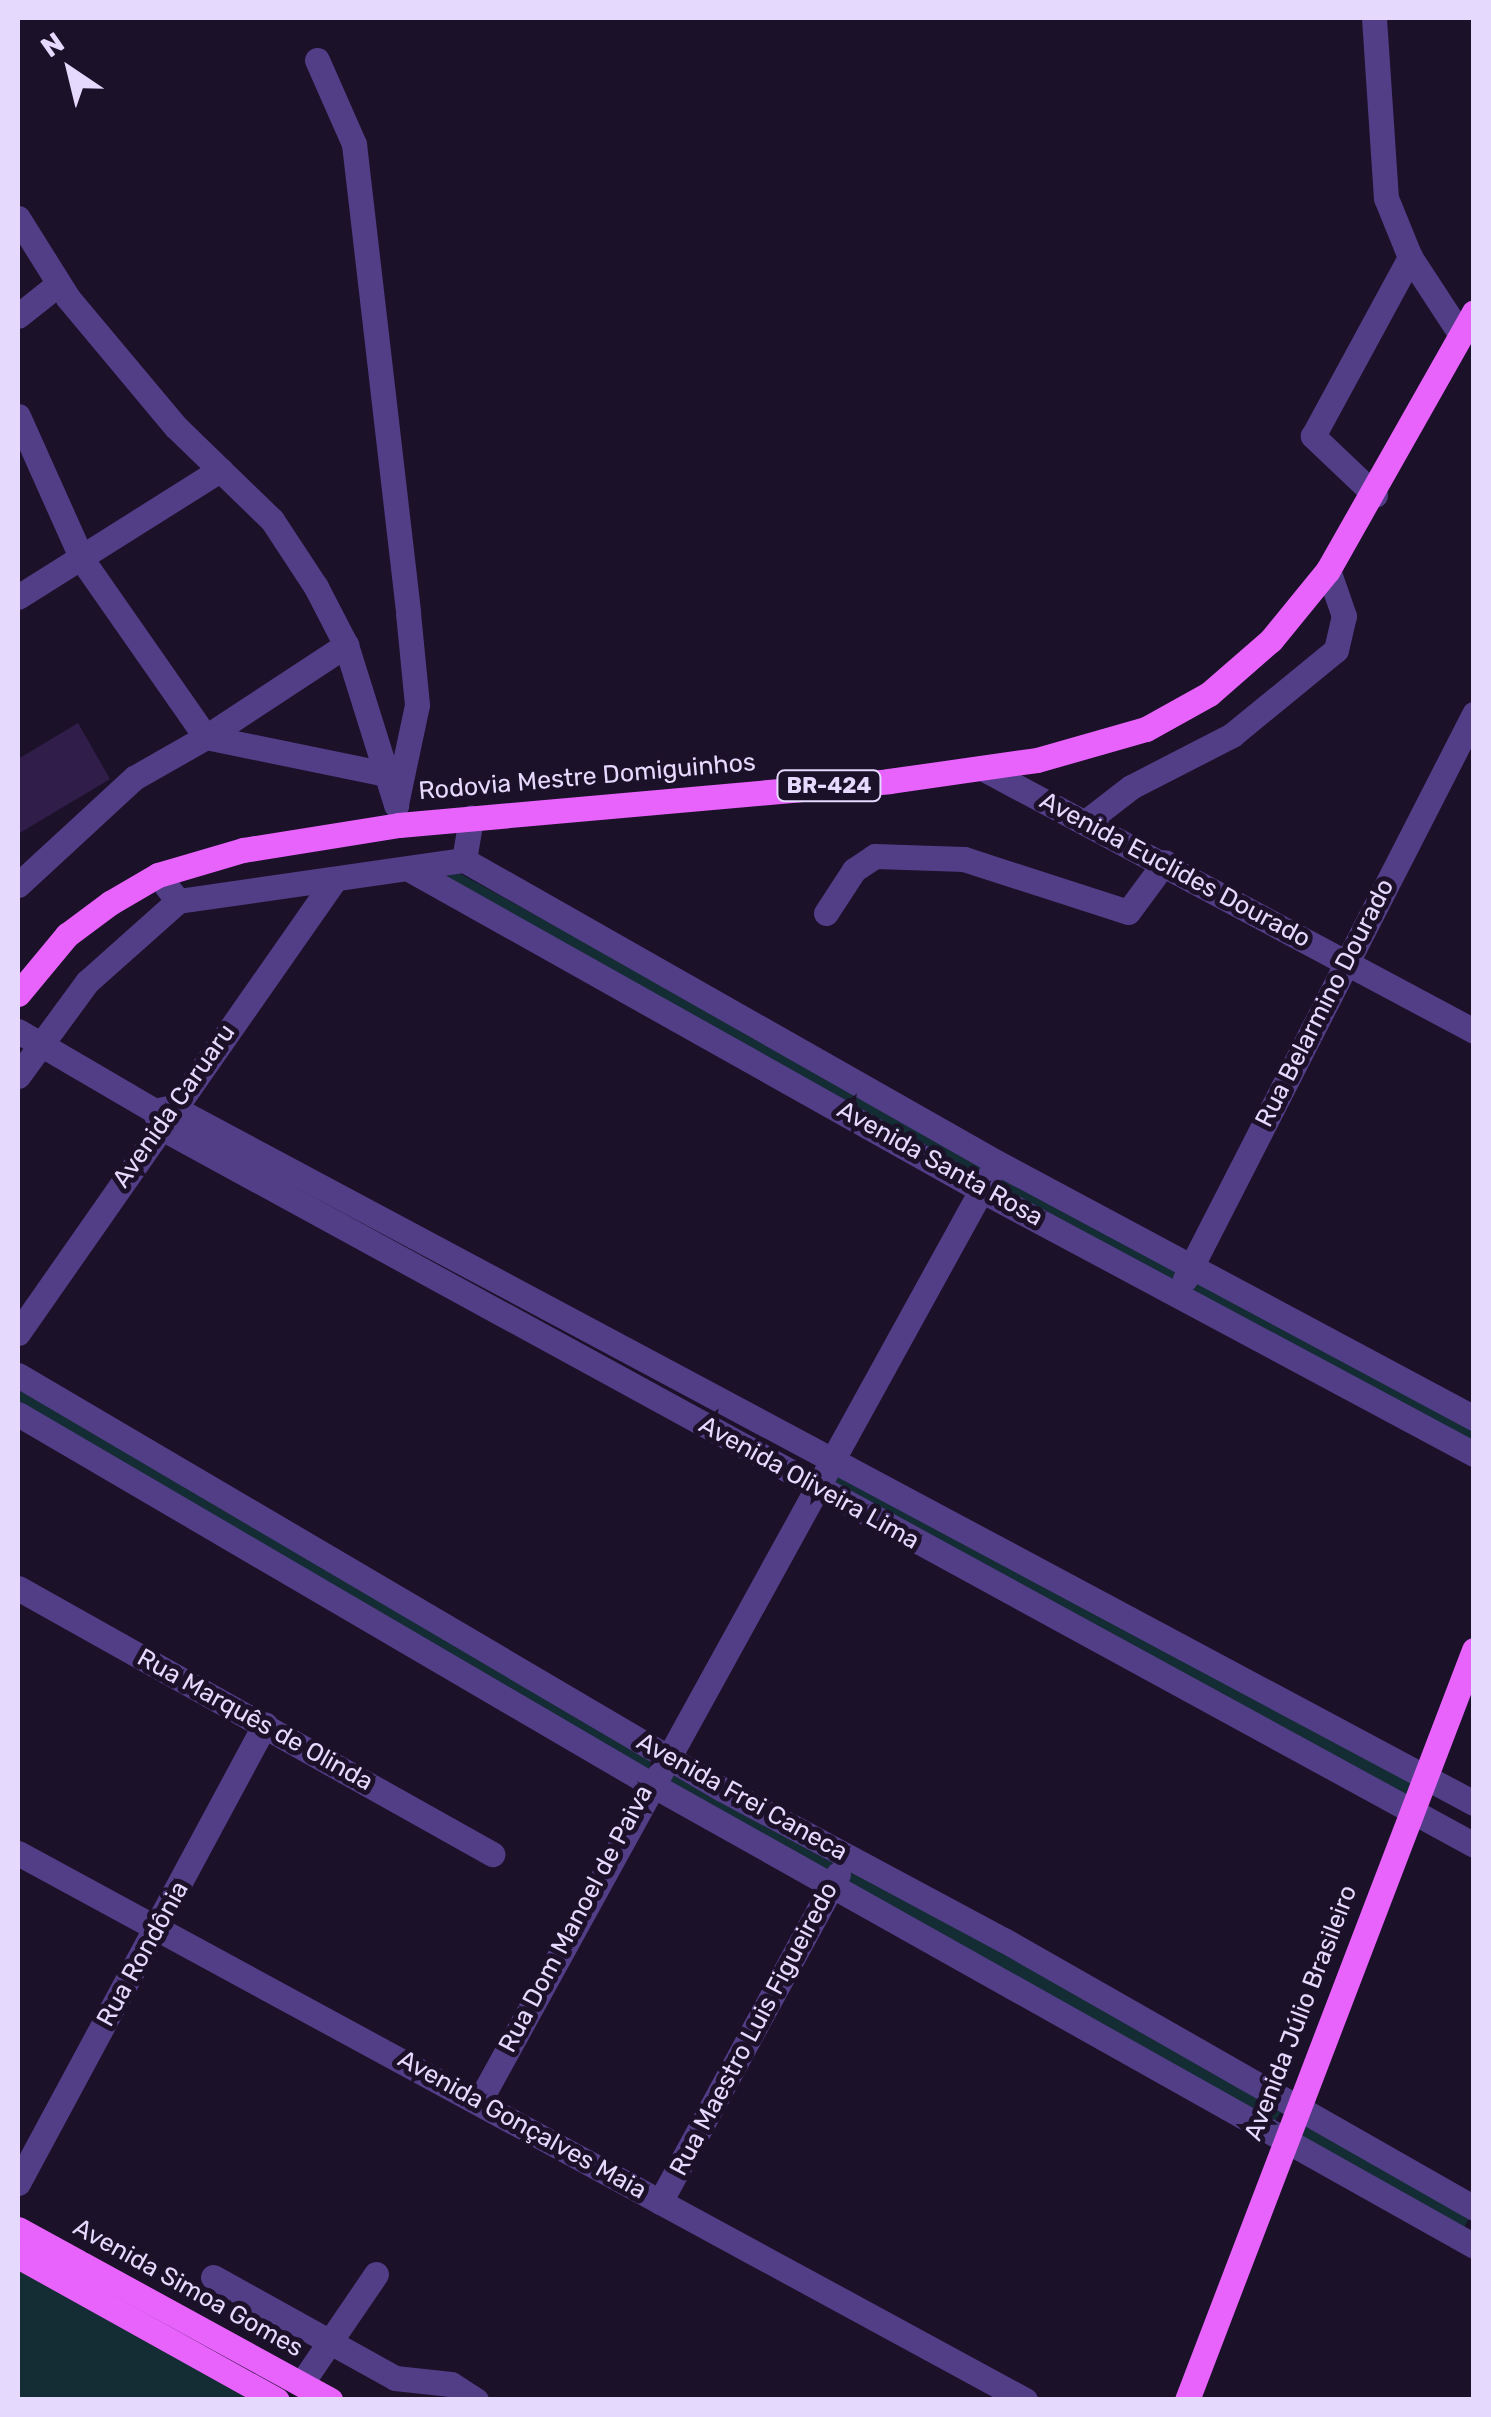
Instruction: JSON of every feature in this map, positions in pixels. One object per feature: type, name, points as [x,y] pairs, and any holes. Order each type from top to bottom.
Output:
[{"type":"main road","name":"Rodovia Mestre Domiguinhos","points":[[18,994],[67,936],[158,875],[243,850],[397,814],[471,818],[982,768],[1090,748],[1209,694],[1272,640],[1328,570],[1375,494],[1467,324]]},
{"type":"main road","name":"Avenida Júlio Brasileiro","points":[[1187,2400],[1474,1650]]},
{"type":"main road","name":"Avenida Simoa Gomes","points":[[18,2229],[300,2392],[330,2400]]},
{"type":"main road","points":[[18,2256],[277,2400]]},
{"type":"street","points":[[1374,18],[1378,160],[1410,257],[1467,324]]},
{"type":"street","points":[[317,60],[354,144],[408,613],[416,705],[397,814]]},
{"type":"street","points":[[18,218],[57,285],[220,470],[272,520],[346,645],[397,814]]},
{"type":"street","points":[[1375,494],[1313,436],[1410,257]]},
{"type":"street","points":[[18,316],[57,285]]},
{"type":"street","points":[[18,416],[82,560],[206,737],[387,774]]},
{"type":"street","points":[[18,597],[220,470]]},
{"type":"street","points":[[1087,821],[1131,787],[1232,735],[1336,650],[1344,616],[1328,570]]},
{"type":"street","points":[[20,870],[134,778],[206,737],[346,645]]},
{"type":"street","name":"Rua Belarmino Dourado","points":[[1178,1292],[1474,714]]},
{"type":"street","name":"Avenida Euclides Dourado","points":[[982,768],[1165,862],[1474,1031]]},
{"type":"street","points":[[18,1076],[28,1036],[178,900],[333,882],[464,860],[471,818]]},
{"type":"street","points":[[826,913],[854,870],[875,856],[964,858],[1128,912],[1165,862]]},
{"type":"street","name":"Avenida Santa Rosa","points":[[464,860],[996,1162],[1474,1418]]},
{"type":"street","name":"Avenida Santa Rosa","points":[[409,869],[982,1190],[1474,1454]]},
{"type":"street","points":[[158,875],[178,900]]},
{"type":"street","name":"Avenida Caruaru","points":[[18,1333],[162,1115],[333,882]]},
{"type":"street","name":"Avenida Oliveira Lima","points":[[28,1036],[162,1115],[352,1217],[834,1457],[1474,1803]]},
{"type":"street","name":"Rua Dom Manoel de Paiva","points":[[480,2100],[664,1755],[996,1162]]},
{"type":"street","name":"Avenida Oliveira Lima","points":[[352,1217],[816,1488],[1474,1846]]},
{"type":"street","name":"Avenida Frei Caneca","points":[[18,1375],[664,1755],[1474,2208]]},
{"type":"street","name":"Avenida Frei Caneca","points":[[18,1414],[649,1783],[1286,2136],[1474,2246]]},
{"type":"street","points":[[179,1506],[195,1479]]},
{"type":"street","name":"Rua Marquês de Olinda","points":[[18,1588],[492,1854]]},
{"type":"street","name":"Rua Rondônia","points":[[18,2183],[265,1724]]},
{"type":"street","name":"Avenida Gonçalves Maia","points":[[18,1853],[480,2100],[1025,2400]]},
{"type":"street","name":"Rua Maestro Luis Figueiredo","points":[[660,2202],[848,1856]]},
{"type":"street","points":[[300,2392],[376,2274]]},
{"type":"street","points":[[213,2277],[332,2339],[395,2378],[451,2384],[476,2400]]},
{"type":"shaded area","points":[[421,871],[459,873],[988,1164],[979,1181]]},
{"type":"shaded area","points":[[998,1169],[1183,1268],[1176,1285],[987,1188]]},
{"type":"shaded area","points":[[1192,1274],[1473,1420],[1473,1450],[1185,1291]]},
{"type":"shaded area","points":[[18,1380],[657,1756],[648,1776],[18,1409]]},
{"type":"shaded area","points":[[836,1464],[1414,1784],[1402,1807],[823,1487]]},
{"type":"shaded area","points":[[666,1763],[842,1856],[832,1875],[656,1782]]},
{"type":"shaded area","points":[[851,1864],[1285,2104],[1274,2125],[840,1884]]},
{"type":"shaded area","points":[[1301,2112],[1473,2212],[1461,2232],[1289,2133]]},
{"type":"shaded area","points":[[18,2267],[263,2399],[18,2399]]},
{"type":"building","points":[[78,723],[110,779],[18,834],[18,759]]}]
